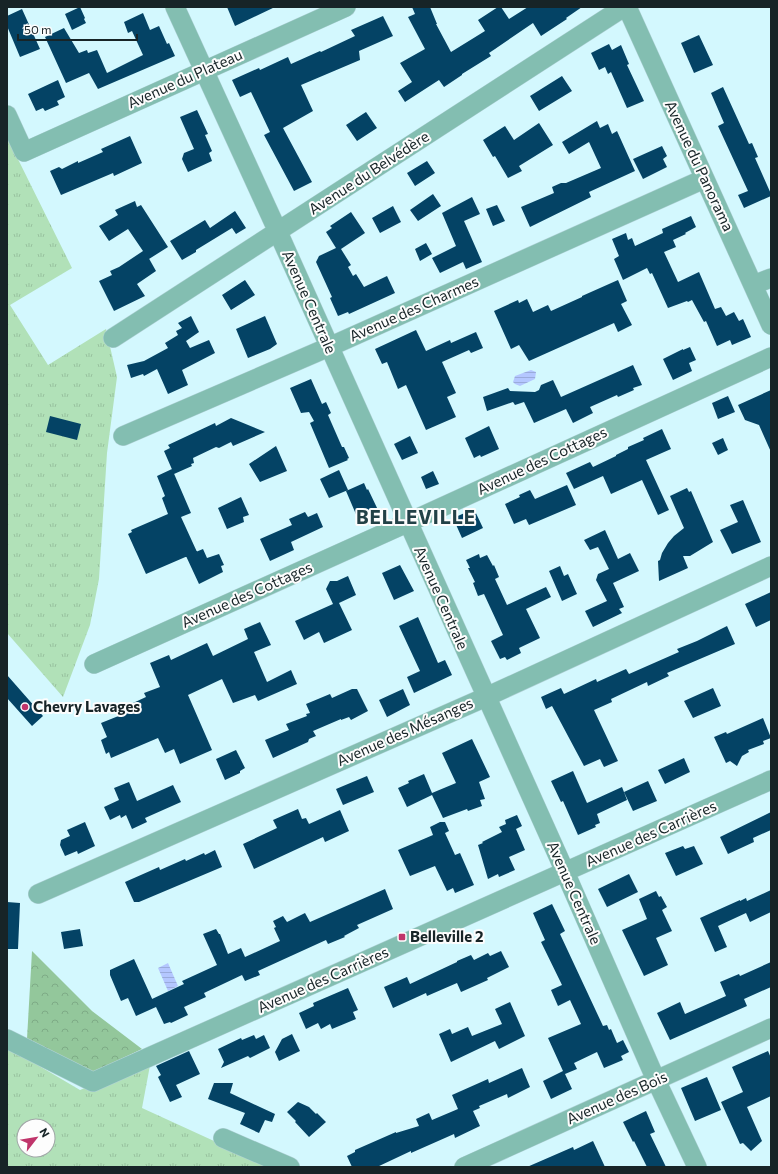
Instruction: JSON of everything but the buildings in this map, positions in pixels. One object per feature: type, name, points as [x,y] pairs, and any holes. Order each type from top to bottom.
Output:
[{"type":"street","name":"Avenue Centrale","points":[[174,7],[278,232],[407,523],[565,872],[656,1080],[697,1167]]},
{"type":"street","name":"Avenue du Plateau","points":[[7,115],[24,152],[346,7]]},
{"type":"street","name":"Avenue du Panorama","points":[[625,7],[771,325]]},
{"type":"street","name":"Avenue du Belvédère","points":[[113,338],[625,7]]},
{"type":"street","name":"Avenue des Charmes","points":[[123,436],[329,347],[704,179]]},
{"type":"street","points":[[754,286],[771,278]]},
{"type":"street","name":"Avenue des Cottages","points":[[94,664],[771,357]]},
{"type":"street","name":"Avenue des Mésanges","points":[[38,894],[486,696],[771,566]]},
{"type":"street","name":"Avenue des Carrières","points":[[7,1039],[93,1082],[771,780]]},
{"type":"street","name":"Avenue des Bois","points":[[464,1167],[771,1028]]},
{"type":"street","points":[[223,1138],[290,1167]]},
{"type":"green space","points":[[7,137],[72,268],[10,305],[48,365],[106,329],[117,377],[107,453],[99,579],[90,625],[63,697],[7,633]]},
{"type":"green space","points":[[32,951],[92,1011],[142,1049],[96,1071],[83,1072],[27,1039]]},
{"type":"green space","points":[[7,1047],[80,1090],[151,1060],[142,1108],[271,1167],[7,1167]]},
{"type":"water","points":[[531,370],[536,372],[535,379],[520,386],[513,382],[515,376]]},
{"type":"water","points":[[168,963],[178,986],[168,991],[158,968]]},
{"type":"place","name":"Chevry Lavages","points":[[25,707]]},
{"type":"place","name":"Belleville 2","points":[[402,937]]},
{"type":"district","name":"BELLEVILLE","points":[[416,517]]}]
